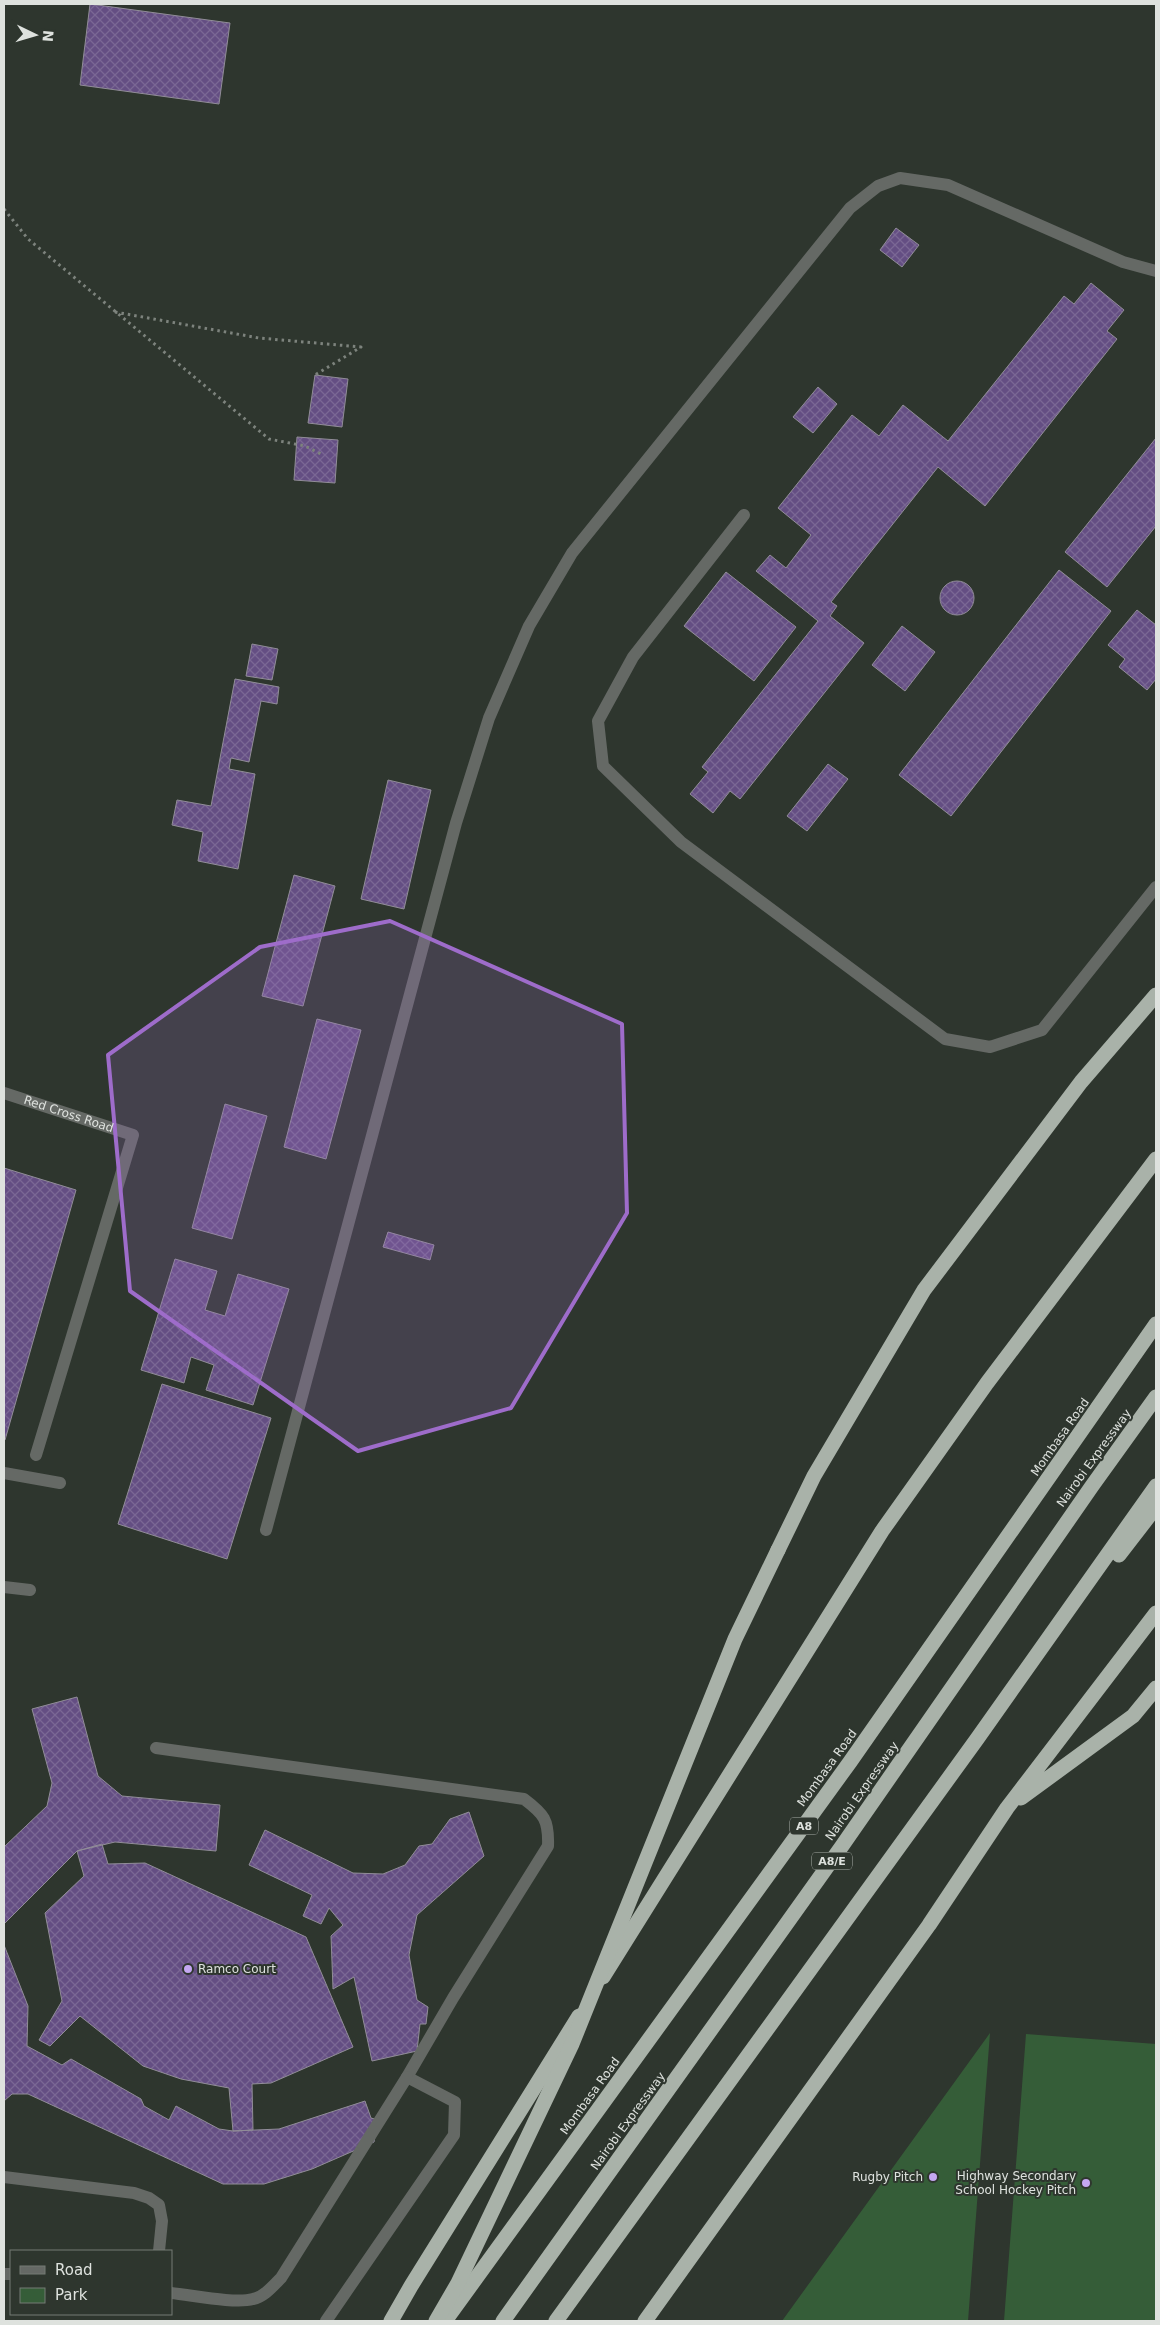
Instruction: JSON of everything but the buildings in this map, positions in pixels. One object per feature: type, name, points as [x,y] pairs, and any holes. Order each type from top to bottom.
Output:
[{"type":"highway","points":[[436,2321],[458,2283],[572,2044],[735,1639],[814,1476],[924,1290],[1081,1082],[1156,995]]},
{"type":"highway","points":[[391,2321],[437,2244],[882,1531],[987,1383],[1156,1159]]},
{"type":"highway","name":"Mombasa Road","points":[[445,2321],[850,1762],[1156,1324]]},
{"type":"highway","name":"Nairobi Expressway","points":[[503,2321],[842,1846],[1156,1397]]},
{"type":"highway","points":[[556,2321],[977,1739],[1156,1486]]},
{"type":"highway","points":[[977,1739],[1156,1507]]},
{"type":"highway","points":[[645,2321],[929,1925],[1007,1808],[1156,1613]]},
{"type":"highway","points":[[1007,1808],[1134,1716],[1156,1688]]},
{"type":"lane","points":[[266,1530],[456,823],[489,718],[529,626],[572,553],[850,208],[878,186],[900,178],[948,186],[1123,262],[1156,271]]},
{"type":"lane","points":[[744,515],[633,657],[598,721],[603,766],[681,842],[945,1039],[990,1048],[1042,1030],[1156,887]]},
{"type":"lane","name":"Red Cross Road","points":[[4,1093],[133,1135],[36,1454]]},
{"type":"lane","points":[[4,1473],[60,1483]]},
{"type":"lane","points":[[4,1587],[30,1590]]},
{"type":"lane","points":[[156,1748],[524,1799],[540,1811],[549,1826],[548,1846],[452,1998],[407,2077],[281,2278],[269,2291],[254,2299],[234,2300],[172,2292]]},
{"type":"lane","points":[[326,2321],[454,2135],[455,2102],[407,2077]]},
{"type":"lane","points":[[4,2177],[134,2193],[149,2198],[159,2205],[162,2221],[159,2250]]},
{"type":"path","points":[[4,209],[28,240],[269,439],[305,446],[323,455]]},
{"type":"path","points":[[115,312],[259,338],[361,347],[315,375]]},
{"type":"highlighted area","points":[[390,921],[622,1024],[627,1213],[511,1408],[358,1451],[130,1291],[108,1055],[260,947]]},
{"type":"green space","name":"Rugby Pitch","points":[[990,2033],[968,2321],[782,2321]]},
{"type":"green space","name":"Highway Secondary School Hockey Pitch","points":[[1026,2034],[1156,2044],[1156,2321],[1004,2321]]},
{"type":"place","name":"Ramco Court","points":[[188,1969]]},
{"type":"place","name":"Rugby Pitch","points":[[933,2177]]},
{"type":"place","name":"Highway Secondary School Hockey Pitch","points":[[1086,2183]]}]
